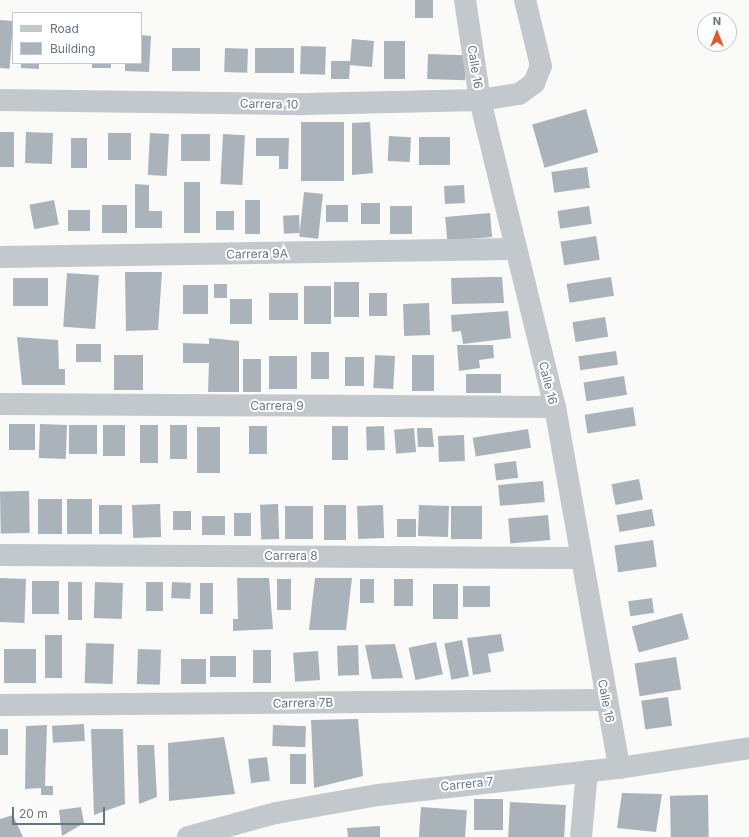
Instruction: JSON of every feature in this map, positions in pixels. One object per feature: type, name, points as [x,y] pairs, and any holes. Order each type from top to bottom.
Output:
[{"type":"street","name":"Calle 16","points":[[465,0],[480,100],[514,248],[555,407],[619,768]]},
{"type":"street","name":"Carrera 10","points":[[0,100],[304,104],[480,100],[519,94],[534,83],[541,66],[525,0]]},
{"type":"street","name":"Carrera 9A","points":[[0,257],[514,248]]},
{"type":"street","name":"Carrera 9","points":[[0,404],[555,407]]},
{"type":"street","name":"Carrera 8","points":[[0,555],[581,558]]},
{"type":"street","name":"Carrera 7B","points":[[0,705],[606,700]]},
{"type":"street","name":"Carrera 7","points":[[188,837],[276,814],[378,794],[619,768],[749,748]]},
{"type":"street","points":[[581,837],[587,771]]},
{"type":"building","points":[[415,0],[433,0],[433,18],[415,18]]},
{"type":"building","points":[[0,20],[12,21],[10,69],[0,68]]},
{"type":"building","points":[[142,35],[151,36],[149,72],[125,71],[125,64],[142,64]]},
{"type":"building","points":[[352,39],[374,41],[372,67],[350,65],[349,79],[331,79],[331,61],[350,61]]},
{"type":"building","points":[[384,41],[405,41],[405,79],[384,79]]},
{"type":"building","points":[[301,46],[326,47],[325,75],[300,74]]},
{"type":"building","points":[[172,48],[200,48],[200,71],[172,71]]},
{"type":"building","points":[[225,48],[248,49],[247,73],[224,72]]},
{"type":"building","points":[[255,48],[294,48],[294,73],[255,73]]},
{"type":"building","points":[[428,54],[466,55],[465,80],[427,79]]},
{"type":"building","points":[[21,64],[39,64],[39,69],[21,68]]},
{"type":"building","points":[[92,64],[111,64],[111,68],[92,68]]},
{"type":"building","points":[[586,109],[598,152],[545,168],[532,124]]},
{"type":"building","points":[[301,122],[344,122],[344,181],[301,181]]},
{"type":"building","points":[[370,122],[373,173],[352,175],[352,123]]},
{"type":"building","points":[[0,132],[14,132],[14,167],[0,167]]},
{"type":"building","points":[[26,132],[53,133],[52,164],[25,163]]},
{"type":"building","points":[[108,133],[131,133],[131,160],[108,160]]},
{"type":"building","points":[[150,133],[169,134],[167,176],[148,175]]},
{"type":"building","points":[[181,134],[210,134],[210,161],[181,161]]},
{"type":"building","points":[[223,134],[245,135],[242,185],[220,184]]},
{"type":"building","points":[[389,136],[411,137],[410,162],[388,161]]},
{"type":"building","points":[[419,137],[450,137],[450,165],[419,165]]},
{"type":"building","points":[[71,138],[87,138],[87,168],[71,168]]},
{"type":"building","points":[[256,138],[289,138],[288,169],[279,169],[279,156],[256,156]]},
{"type":"building","points":[[587,167],[590,188],[554,193],[551,172]]},
{"type":"building","points":[[184,182],[200,182],[200,233],[184,233]]},
{"type":"building","points":[[135,184],[149,185],[149,211],[162,211],[162,228],[135,228]]},
{"type":"building","points":[[464,185],[465,203],[445,204],[444,186]]},
{"type":"building","points":[[304,192],[323,194],[318,239],[299,237]]},
{"type":"building","points":[[54,200],[59,225],[34,229],[29,205]]},
{"type":"building","points":[[245,200],[260,200],[260,234],[245,234]]},
{"type":"building","points":[[361,203],[380,203],[380,224],[361,224]]},
{"type":"building","points":[[102,205],[127,205],[127,233],[102,233]]},
{"type":"building","points":[[326,205],[348,205],[348,222],[326,222]]},
{"type":"building","points":[[390,206],[412,206],[412,234],[390,234]]},
{"type":"building","points":[[589,206],[592,224],[560,229],[557,211]]},
{"type":"building","points":[[68,210],[90,210],[90,231],[68,231]]},
{"type":"building","points":[[216,211],[234,211],[234,230],[216,230]]},
{"type":"building","points":[[490,213],[492,237],[447,241],[445,217]]},
{"type":"building","points":[[299,215],[300,233],[284,234],[283,216]]},
{"type":"building","points":[[596,236],[600,260],[564,265],[560,242]]},
{"type":"building","points":[[125,272],[162,272],[158,330],[126,331]]},
{"type":"building","points":[[67,273],[99,275],[95,329],[63,327]]},
{"type":"building","points":[[502,277],[504,303],[452,304],[451,278]]},
{"type":"building","points":[[611,277],[614,296],[570,303],[567,284]]},
{"type":"building","points":[[13,278],[48,278],[48,306],[13,306]]},
{"type":"building","points":[[334,282],[359,282],[359,317],[334,317]]},
{"type":"building","points":[[214,284],[227,284],[227,298],[214,298]]},
{"type":"building","points":[[183,285],[208,285],[208,314],[183,314]]},
{"type":"building","points":[[304,286],[331,286],[331,324],[304,324]]},
{"type":"building","points":[[269,293],[298,293],[298,320],[269,320]]},
{"type":"building","points":[[369,293],[387,293],[387,316],[369,316]]},
{"type":"building","points":[[230,299],[252,299],[252,324],[230,324]]},
{"type":"building","points":[[429,303],[430,335],[404,336],[403,304]]},
{"type":"building","points":[[508,311],[511,338],[463,344],[461,331],[452,332],[451,315]]},
{"type":"building","points":[[605,317],[608,337],[576,342],[572,322]]},
{"type":"building","points":[[17,337],[58,340],[59,369],[65,369],[65,385],[22,385]]},
{"type":"building","points":[[209,338],[239,341],[239,392],[208,392],[209,363],[183,363],[183,343],[209,344]]},
{"type":"building","points":[[76,344],[101,344],[101,362],[76,362]]},
{"type":"building","points":[[457,345],[493,345],[494,358],[479,360],[480,368],[459,371]]},
{"type":"building","points":[[616,351],[618,365],[580,370],[578,356]]},
{"type":"building","points":[[311,352],[329,352],[329,379],[311,379]]},
{"type":"building","points":[[114,355],[143,355],[143,390],[114,390]]},
{"type":"building","points":[[375,355],[395,356],[393,389],[373,388]]},
{"type":"building","points":[[412,355],[434,355],[434,391],[412,391]]},
{"type":"building","points":[[269,356],[297,356],[297,389],[269,389]]},
{"type":"building","points":[[345,357],[364,357],[364,386],[345,386]]},
{"type":"building","points":[[243,359],[261,359],[261,392],[243,392]]},
{"type":"building","points":[[466,374],[501,374],[501,393],[466,393]]},
{"type":"building","points":[[624,376],[627,395],[586,401],[584,382]]},
{"type":"building","points":[[633,407],[636,426],[588,433],[585,415]]},
{"type":"building","points":[[9,424],[35,424],[35,450],[9,450]]},
{"type":"building","points":[[40,424],[67,425],[66,459],[39,458]]},
{"type":"building","points":[[69,425],[97,425],[97,454],[69,454]]},
{"type":"building","points":[[103,425],[125,425],[125,456],[103,456]]},
{"type":"building","points":[[140,425],[158,425],[158,463],[140,463]]},
{"type":"building","points":[[170,425],[187,425],[187,459],[170,459]]},
{"type":"building","points":[[249,426],[267,426],[267,454],[249,454]]},
{"type":"building","points":[[332,426],[348,426],[348,460],[332,460]]},
{"type":"building","points":[[384,426],[385,450],[367,451],[366,427]]},
{"type":"building","points":[[197,427],[220,427],[220,473],[197,473]]},
{"type":"building","points":[[414,428],[416,452],[396,454],[394,430]]},
{"type":"building","points":[[417,428],[432,428],[434,447],[418,447]]},
{"type":"building","points":[[528,429],[531,448],[476,457],[473,438]]},
{"type":"building","points":[[464,435],[465,461],[439,462],[438,436]]},
{"type":"building","points":[[516,461],[518,478],[496,481],[494,464]]},
{"type":"building","points":[[639,479],[643,500],[616,505],[612,484]]},
{"type":"building","points":[[543,481],[545,502],[500,506],[498,485]]},
{"type":"building","points":[[29,491],[30,533],[1,533],[0,492]]},
{"type":"building","points":[[38,499],[62,499],[62,534],[38,534]]},
{"type":"building","points":[[67,499],[92,499],[92,534],[67,534]]},
{"type":"building","points":[[160,504],[161,537],[133,538],[132,505]]},
{"type":"building","points":[[278,504],[279,539],[261,540],[260,505]]},
{"type":"building","points":[[99,505],[122,505],[122,534],[99,534]]},
{"type":"building","points":[[324,505],[346,505],[346,540],[324,540]]},
{"type":"building","points":[[383,505],[384,538],[358,539],[357,506]]},
{"type":"building","points":[[419,505],[449,506],[448,537],[418,536]]},
{"type":"building","points":[[285,506],[313,506],[313,539],[285,539]]},
{"type":"building","points":[[451,506],[482,506],[482,539],[451,539]]},
{"type":"building","points":[[652,509],[655,526],[619,532],[617,515]]},
{"type":"building","points":[[173,511],[191,511],[191,530],[173,530]]},
{"type":"building","points":[[234,513],[251,513],[251,536],[234,536]]},
{"type":"building","points":[[548,515],[550,540],[510,543],[508,518]]},
{"type":"building","points":[[202,516],[225,516],[225,535],[202,535]]},
{"type":"building","points":[[397,519],[416,519],[416,537],[397,537]]},
{"type":"building","points":[[653,540],[657,567],[618,572],[614,545]]},
{"type":"building","points":[[0,578],[26,579],[24,623],[0,622]]},
{"type":"building","points":[[237,578],[269,578],[273,629],[233,631],[233,619],[238,619]]},
{"type":"building","points":[[315,578],[352,578],[346,630],[309,630]]},
{"type":"building","points":[[277,579],[291,579],[291,610],[277,610]]},
{"type":"building","points":[[360,579],[374,579],[374,603],[360,603]]},
{"type":"building","points":[[394,579],[413,579],[413,606],[394,606]]},
{"type":"building","points":[[32,581],[59,581],[59,614],[32,614]]},
{"type":"building","points":[[68,582],[82,582],[82,620],[68,620]]},
{"type":"building","points":[[95,582],[123,583],[122,619],[94,618]]},
{"type":"building","points":[[146,582],[163,582],[163,611],[146,611]]},
{"type":"building","points":[[172,582],[191,583],[190,599],[171,598]]},
{"type":"building","points":[[200,583],[213,583],[213,614],[200,614]]},
{"type":"building","points":[[433,584],[458,584],[458,619],[433,619]]},
{"type":"building","points":[[463,586],[490,586],[490,607],[463,607]]},
{"type":"building","points":[[652,598],[654,613],[630,616],[628,601]]},
{"type":"building","points":[[682,613],[689,639],[639,653],[632,626]]},
{"type":"building","points":[[501,634],[504,651],[488,654],[491,672],[473,675],[467,638]]},
{"type":"building","points":[[45,635],[62,635],[62,678],[45,678]]},
{"type":"building","points":[[462,640],[469,676],[451,680],[444,643]]},
{"type":"building","points":[[436,642],[443,674],[415,680],[409,648]]},
{"type":"building","points":[[86,643],[114,644],[113,684],[85,683]]},
{"type":"building","points":[[395,644],[403,678],[372,679],[365,645]]},
{"type":"building","points":[[358,645],[359,675],[338,676],[337,646]]},
{"type":"building","points":[[4,649],[36,649],[36,683],[4,683]]},
{"type":"building","points":[[138,649],[161,650],[160,685],[137,684]]},
{"type":"building","points":[[253,650],[271,650],[271,683],[253,683]]},
{"type":"building","points":[[318,651],[320,680],[295,682],[293,653]]},
{"type":"building","points":[[210,656],[236,656],[236,677],[210,677]]},
{"type":"building","points":[[676,657],[681,690],[640,696],[635,664]]},
{"type":"building","points":[[181,659],[206,659],[206,684],[181,684]]},
{"type":"building","points":[[668,697],[672,726],[645,729],[641,701]]},
{"type":"building","points":[[358,719],[363,776],[314,788],[311,720]]},
{"type":"building","points":[[84,724],[85,741],[53,743],[52,726]]},
{"type":"building","points":[[47,725],[45,786],[53,786],[53,795],[41,795],[41,788],[25,789],[26,726]]},
{"type":"building","points":[[273,725],[306,726],[305,747],[272,746]]},
{"type":"building","points":[[0,729],[8,729],[8,755],[0,755]]},
{"type":"building","points":[[91,729],[123,729],[125,804],[94,815]]},
{"type":"building","points":[[224,737],[235,794],[169,801],[168,743]]},
{"type":"building","points":[[137,745],[154,745],[157,797],[139,804]]},
{"type":"building","points":[[290,754],[306,754],[306,784],[290,784]]},
{"type":"building","points":[[267,757],[270,781],[251,783],[248,759]]},
{"type":"building","points":[[622,793],[662,794],[656,832],[617,828]]},
{"type":"building","points":[[708,795],[709,837],[671,837],[670,796]]},
{"type":"building","points":[[474,799],[503,799],[503,830],[474,830]]},
{"type":"building","points":[[510,802],[566,805],[564,837],[508,837]]},
{"type":"building","points":[[81,807],[84,823],[62,836],[59,810]]},
{"type":"building","points":[[421,807],[467,810],[465,837],[419,837]]},
{"type":"building","points":[[13,815],[23,837],[0,837],[0,819]]},
{"type":"building","points":[[380,826],[380,837],[348,837],[347,828]]}]
